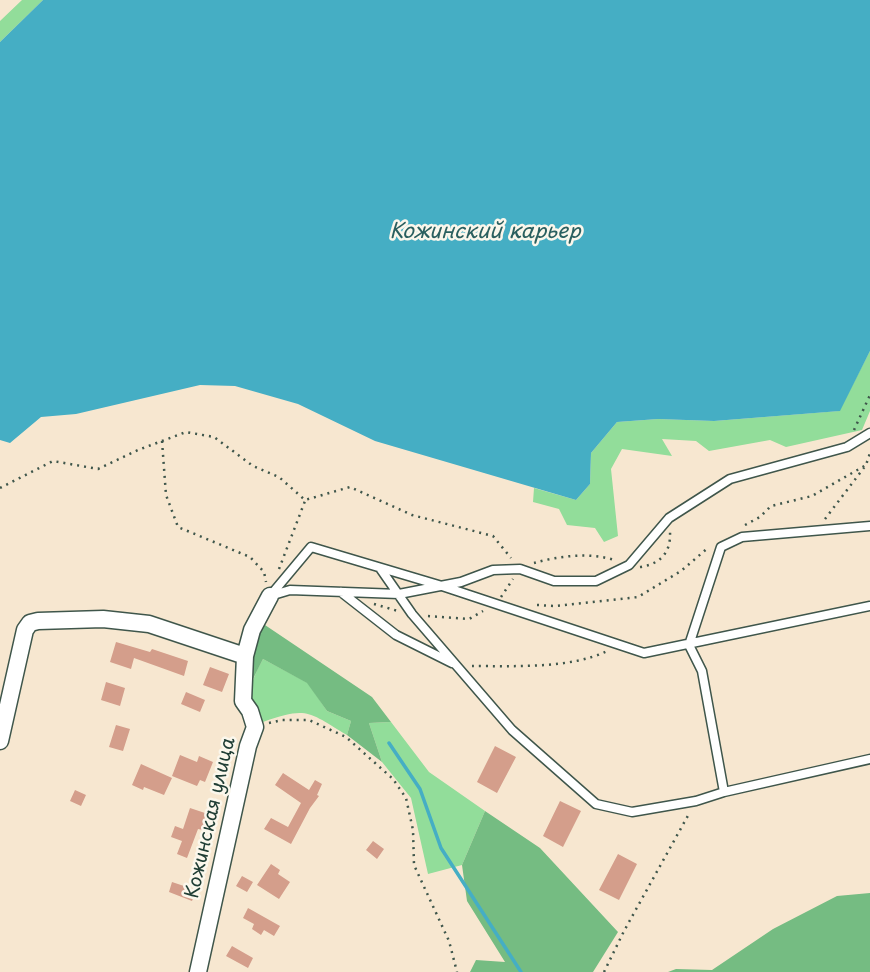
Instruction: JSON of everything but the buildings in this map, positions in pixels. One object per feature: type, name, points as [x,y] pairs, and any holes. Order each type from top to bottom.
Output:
[{"type":"street","name":"Кожинская улица","points":[[198,972],[248,746],[255,727],[250,711],[243,701],[245,656],[252,630],[270,596]]},
{"type":"street","points":[[0,741],[24,630],[30,623],[103,619],[149,624],[245,656]]},
{"type":"lane","points":[[270,596],[290,590],[400,594],[461,582],[493,570],[520,569],[554,581],[596,581],[629,565],[669,518],[730,479],[846,447],[870,433]]},
{"type":"lane","points":[[724,792],[702,671],[689,645],[721,547],[742,537],[870,526]]},
{"type":"lane","points":[[270,596],[311,547],[442,586],[644,653],[870,606]]},
{"type":"lane","points":[[380,568],[412,614],[512,730],[596,804],[632,812],[696,801],[724,792],[870,759]]},
{"type":"lane","points":[[341,592],[396,635],[458,666]]},
{"type":"path","points":[[846,447],[870,395]]},
{"type":"path","points":[[0,488],[53,461],[98,469],[186,432],[214,437],[253,466],[279,477],[305,500]]},
{"type":"path","points":[[162,442],[166,495],[178,527],[250,557],[264,572],[270,596]]},
{"type":"path","points":[[817,531],[866,465],[870,453]]},
{"type":"path","points":[[739,529],[760,517],[771,506],[812,496],[866,465]]},
{"type":"path","points":[[305,500],[350,487],[412,516],[493,536],[520,569]]},
{"type":"path","points":[[278,572],[305,500]]},
{"type":"path","points":[[372,603],[394,611],[436,618],[469,618],[496,605],[520,569],[536,562],[581,556],[605,557],[640,568],[651,566],[666,554],[671,544],[669,518]]},
{"type":"path","points":[[531,605],[555,606],[638,597],[681,571],[718,542]]},
{"type":"path","points":[[458,666],[541,666],[597,656],[619,645]]},
{"type":"path","points":[[255,727],[282,720],[309,720],[346,737],[393,779],[406,798],[413,830],[414,865],[449,941],[457,972]]},
{"type":"path","points":[[604,972],[696,801]]},
{"type":"green space","points":[[22,0],[43,0],[0,42],[0,21]]},
{"type":"green space","points":[[870,351],[870,411],[862,430],[786,447],[770,440],[709,451],[696,441],[662,439],[672,456],[622,449],[611,469],[618,536],[604,542],[595,528],[567,525],[559,509],[533,502],[534,488],[576,500],[590,484],[591,453],[617,422],[658,419],[714,421],[839,411]]},
{"type":"green space","points":[[262,623],[372,697],[391,722],[369,723],[382,762],[347,735],[351,721],[327,711],[307,683],[263,659],[250,685],[251,653]]},
{"type":"green space","points":[[263,659],[308,683],[327,711],[351,721],[347,735],[307,714],[290,714],[263,722],[252,707],[250,691]]},
{"type":"green space","points":[[391,722],[429,772],[485,811],[462,865],[428,874],[411,798],[382,762],[369,723]]},
{"type":"green space","points":[[485,811],[540,848],[618,932],[593,972],[470,972],[476,960],[505,962],[467,901],[462,865]]},
{"type":"green space","points":[[870,893],[870,972],[668,972],[676,969],[712,970],[773,929],[837,896]]},
{"type":"water","name":"Кожинский карьер","points":[[43,0],[870,0],[870,351],[840,411],[714,421],[658,419],[617,422],[591,453],[590,484],[576,500],[375,441],[298,404],[235,386],[200,385],[76,414],[41,417],[10,443],[0,440],[0,42]]},
{"type":"waterway","points":[[389,743],[420,789],[441,848],[521,972]]}]
